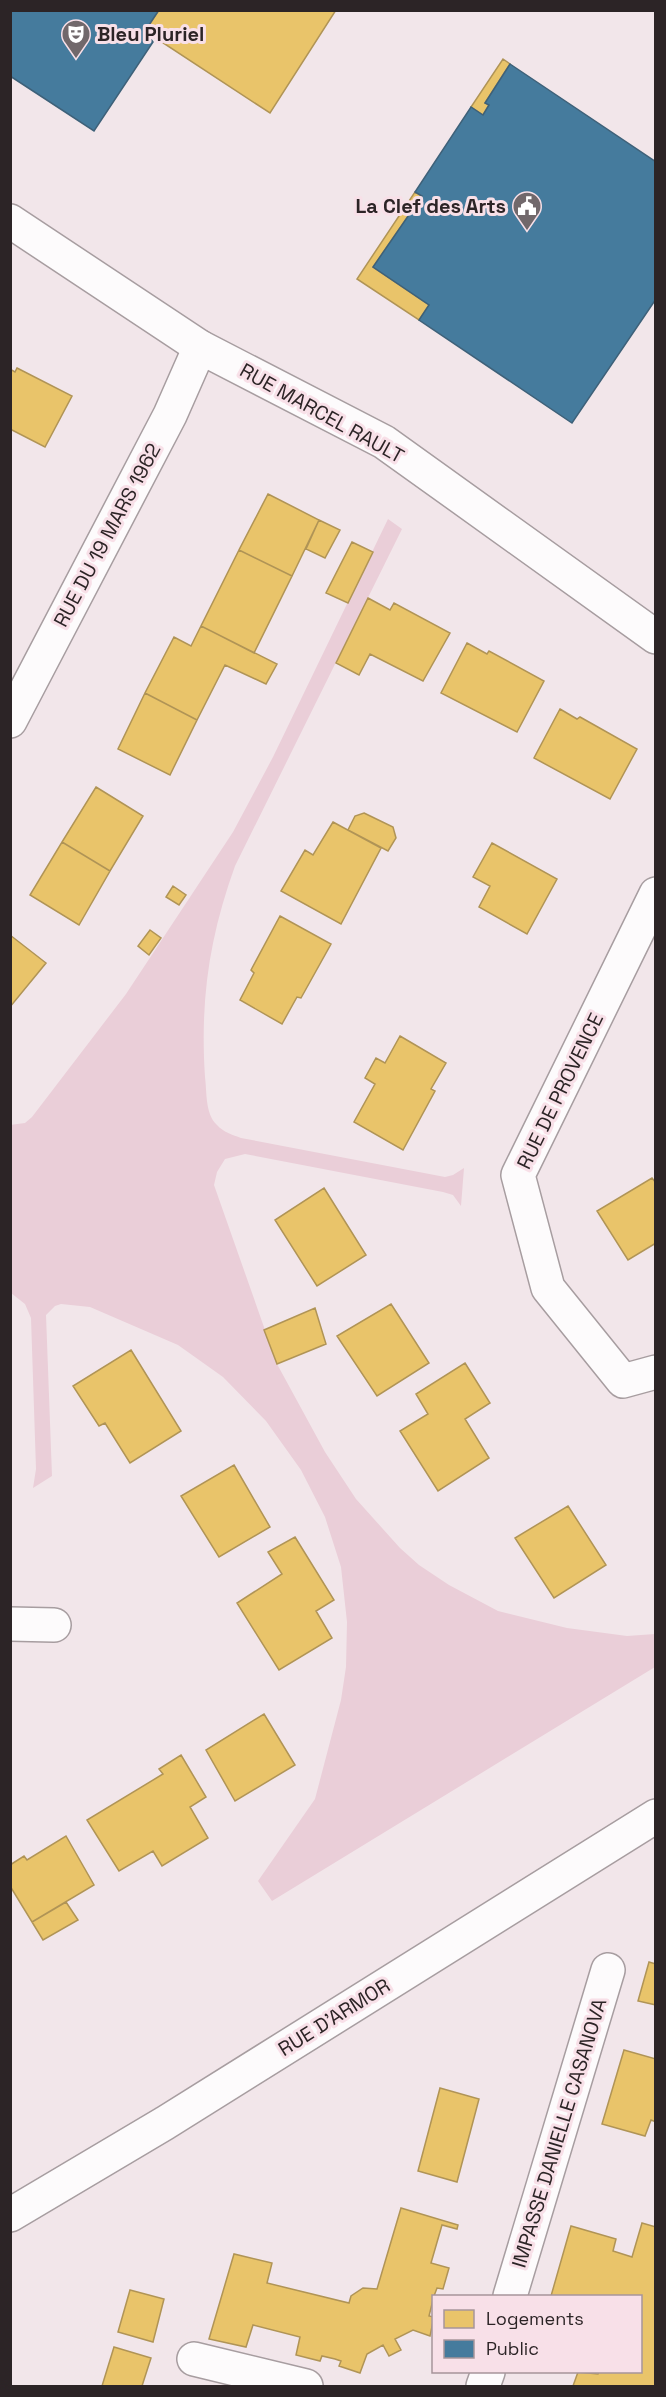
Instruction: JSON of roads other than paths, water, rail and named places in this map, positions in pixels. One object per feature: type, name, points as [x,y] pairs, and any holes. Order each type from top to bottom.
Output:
[{"type":"street","name":"RUE MARCEL RAULT","points":[[10,221],[200,347],[384,442],[656,637]]},
{"type":"street","name":"RUE DU 19 MARS 1962","points":[[10,721],[170,415],[200,347]]},
{"type":"street","name":"RUE DE PROVENCE","points":[[656,894],[518,1174],[548,1288],[623,1381],[656,1372]]},
{"type":"street","points":[[10,1623],[54,1625]]},
{"type":"street","name":"RUE D'ARMOR","points":[[10,2215],[165,2123],[656,1816]]},
{"type":"street","name":"IMPASSE DANIELLE CASANOVA","points":[[510,2295],[609,1970]]},
{"type":"street","points":[[194,2359],[306,2386]]},
{"type":"place","name":"Bleu Pluriel","points":[[76,60]]},
{"type":"place","name":"La Clef des Arts","points":[[527,232]]}]
